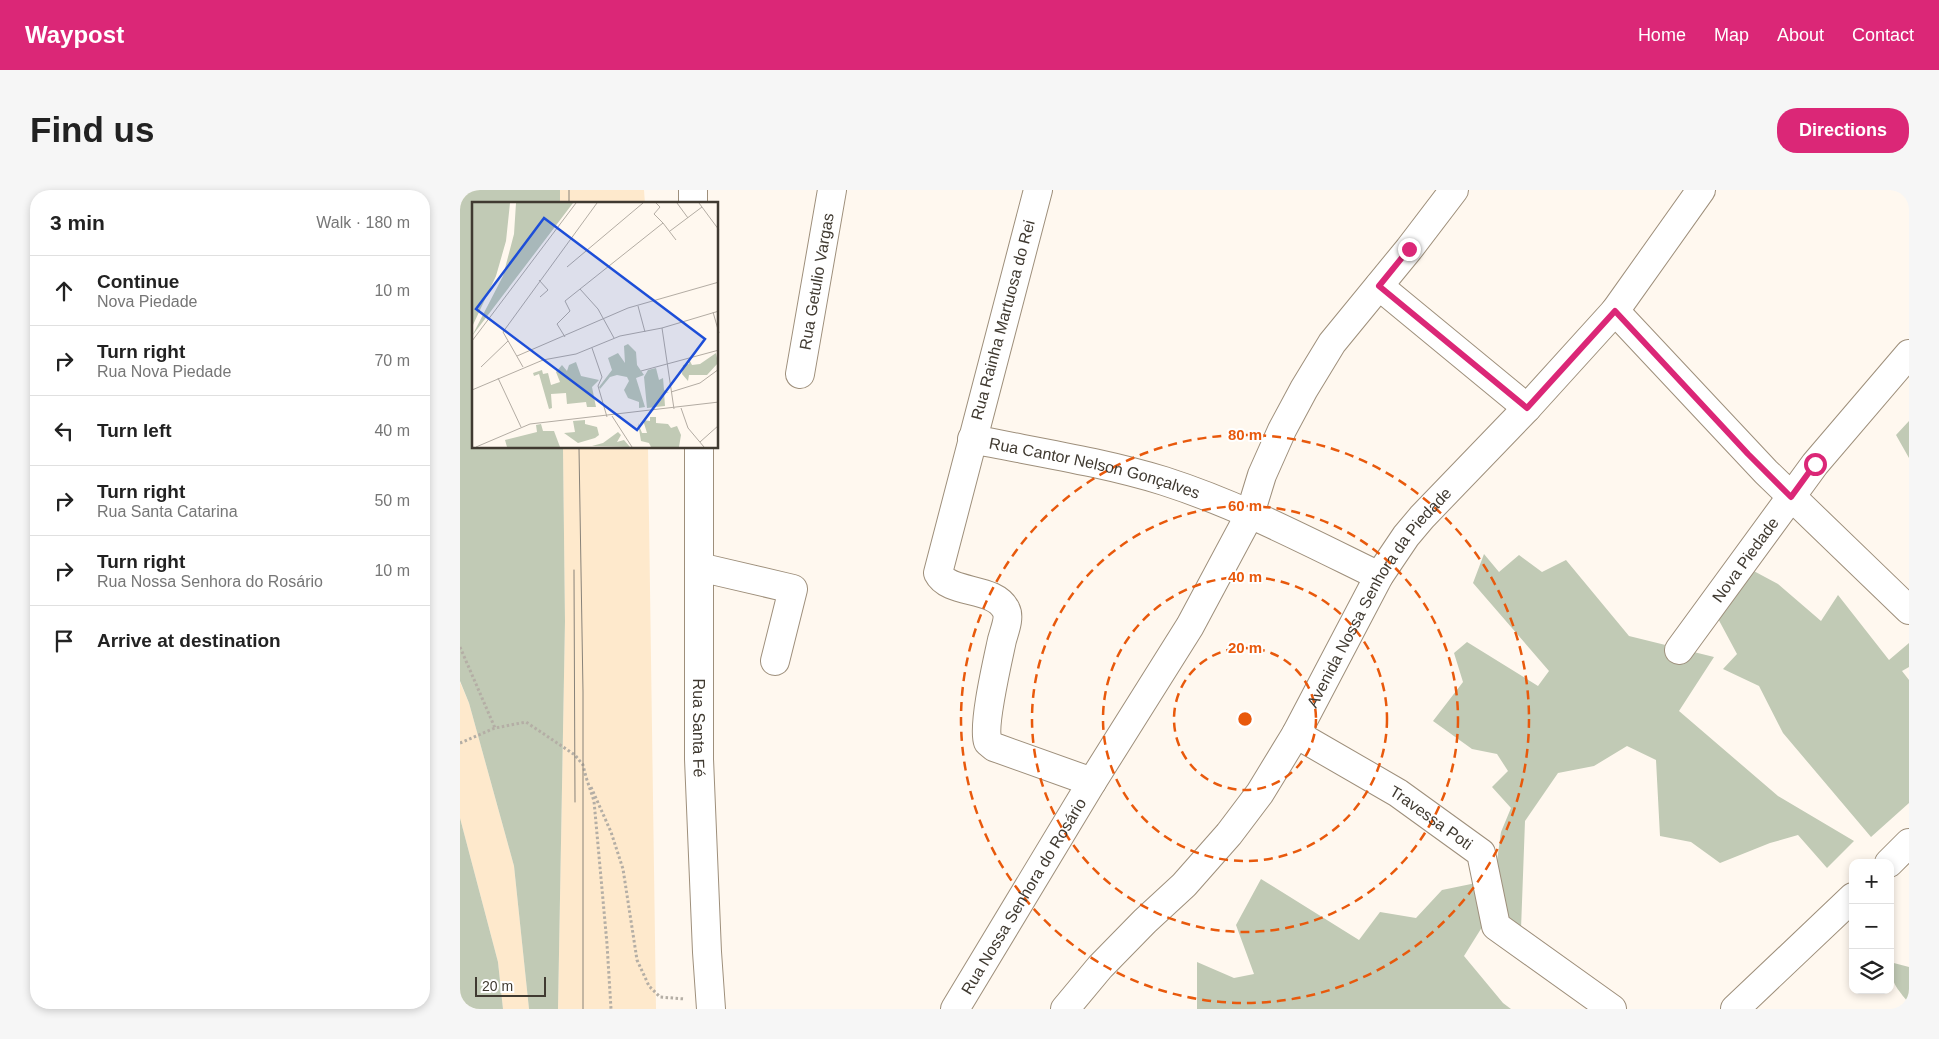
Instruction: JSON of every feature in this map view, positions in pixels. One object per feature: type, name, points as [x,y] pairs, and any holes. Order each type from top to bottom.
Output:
[{"type":"street","name":"Rua Getulio Vargas","points":[[800,374],[832,190]]},
{"type":"street","name":"Rua Rainha Martuosa do Rei","points":[[1008,613],[1004,606],[988,595],[945,582],[938,573],[1038,190]]},
{"type":"street","name":"Rua Nossa Senhora do Rosário","points":[[955,1009],[1092,782],[1190,626],[1250,514],[1262,475],[1282,430],[1332,343],[1454,190]]},
{"type":"street","name":"Avenida Nossa Senhora da Piedade","points":[[1065,1009],[1100,967],[1184,885],[1229,834],[1260,793],[1296,734],[1379,576],[1406,536],[1527,408],[1615,311],[1701,190]]},
{"type":"street","points":[[1379,286],[1527,408]]},
{"type":"street","points":[[1615,311],[1748,454],[1909,610]]},
{"type":"street","name":"Nova Piedade","points":[[1679,650],[1815,464],[1909,354]]},
{"type":"street","name":"Rua Cantor Nelson Gonçalves","points":[[972,438],[1165,482],[1250,514],[1379,576]]},
{"type":"street","name":"Rua Santa Fé","points":[[699,449],[699,759],[710,1005]]},
{"type":"street","points":[[699,568],[793,589],[775,661]]},
{"type":"street","name":"Rua Nossa Senhora do Rosário","points":[[1008,613],[986,728],[988,742],[994,747],[1092,782]]},
{"type":"street","name":"Travessa Poti","points":[[1296,734],[1398,793],[1480,853],[1496,926],[1612,1009]]},
{"type":"street","points":[[1893,859],[1909,843]]},
{"type":"street","points":[[1735,1009],[1849,901]]},
{"type":"path","points":[[460,647],[495,728]]},
{"type":"path","points":[[460,743],[495,728],[526,722],[575,755],[583,765],[594,801],[611,1009]]},
{"type":"path","points":[[586,777],[611,832],[623,869],[637,960],[649,986],[660,997],[710,1005]]},
{"type":"shaded area","points":[[560,190],[644,190],[645,202],[560,202]]},
{"type":"shaded area","points":[[563,449],[648,449],[656,1009],[558,1009],[565,621]]},
{"type":"shaded area","points":[[460,682],[469,703],[514,866],[529,1009],[503,1009],[498,962],[460,818]]},
{"type":"green space","points":[[460,190],[560,190],[560,202],[472,202],[472,449],[563,449],[565,621],[558,1009],[529,1009],[514,866],[469,703],[460,681]]},
{"type":"green space","points":[[1909,421],[1909,458],[1896,435]]},
{"type":"green space","points":[[1484,554],[1499,572],[1519,555],[1542,572],[1566,560],[1629,636],[1714,657],[1679,711],[1778,796],[1854,841],[1827,868],[1798,835],[1770,843],[1720,863],[1691,842],[1660,836],[1656,760],[1627,746],[1594,766],[1558,773],[1525,821],[1521,929],[1505,921],[1495,875],[1501,832],[1511,808],[1492,787],[1508,771],[1497,754],[1472,749],[1433,721],[1463,682],[1454,653],[1467,642],[1538,686],[1549,671],[1473,583]]},
{"type":"green space","points":[[1750,569],[1778,584],[1821,621],[1838,595],[1889,660],[1909,643],[1909,667],[1902,671],[1909,680],[1909,803],[1871,837],[1783,733],[1759,686],[1723,669],[1737,654],[1715,613]]},
{"type":"green space","points":[[460,818],[498,962],[503,1009],[460,1009]]},
{"type":"green space","points":[[1261,879],[1359,940],[1380,912],[1416,918],[1442,890],[1476,883],[1484,924],[1464,956],[1503,1003],[1511,1009],[1197,1009],[1197,962],[1234,978],[1254,974],[1236,925]]},
{"type":"green space","points":[[1894,963],[1909,967],[1909,1003],[1901,993],[1895,984]]},
{"type":"tram line","points":[[569,190],[569,202]]},
{"type":"tram line","points":[[579,449],[583,692],[583,1009]]},
{"type":"tram line","points":[[574,570],[575,802]]},
{"type":"route","points":[[1409,249],[1379,286],[1527,408],[1615,311],[1748,454],[1791,497],[1815,464]]}]
